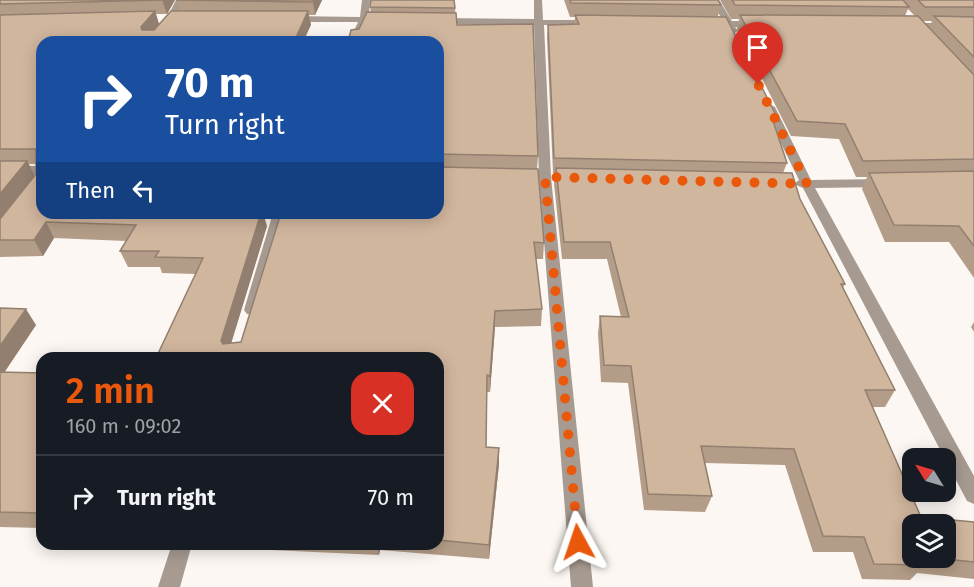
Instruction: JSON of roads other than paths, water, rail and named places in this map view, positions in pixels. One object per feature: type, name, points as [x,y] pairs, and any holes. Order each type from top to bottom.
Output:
[{"type":"street","points":[[157,36],[171,19],[180,0]]},
{"type":"street","points":[[357,36],[364,20],[366,0]]},
{"type":"street","points":[[538,0],[545,177],[582,587]]},
{"type":"street","points":[[715,0],[739,45]]},
{"type":"street","points":[[907,17],[918,30]]},
{"type":"street","points":[[159,19],[182,19]]},
{"type":"street","points":[[285,19],[399,21]]},
{"type":"street","points":[[423,21],[599,24]]},
{"type":"street","points":[[705,24],[775,24]]},
{"type":"street","points":[[891,25],[918,30],[974,26]]},
{"type":"street","points":[[765,98],[807,184],[974,495]]},
{"type":"street","points":[[0,170],[36,170]]},
{"type":"street","points":[[783,183],[903,182]]},
{"type":"street","points":[[247,325],[278,219]]},
{"type":"street","points":[[169,587],[180,550]]}]
